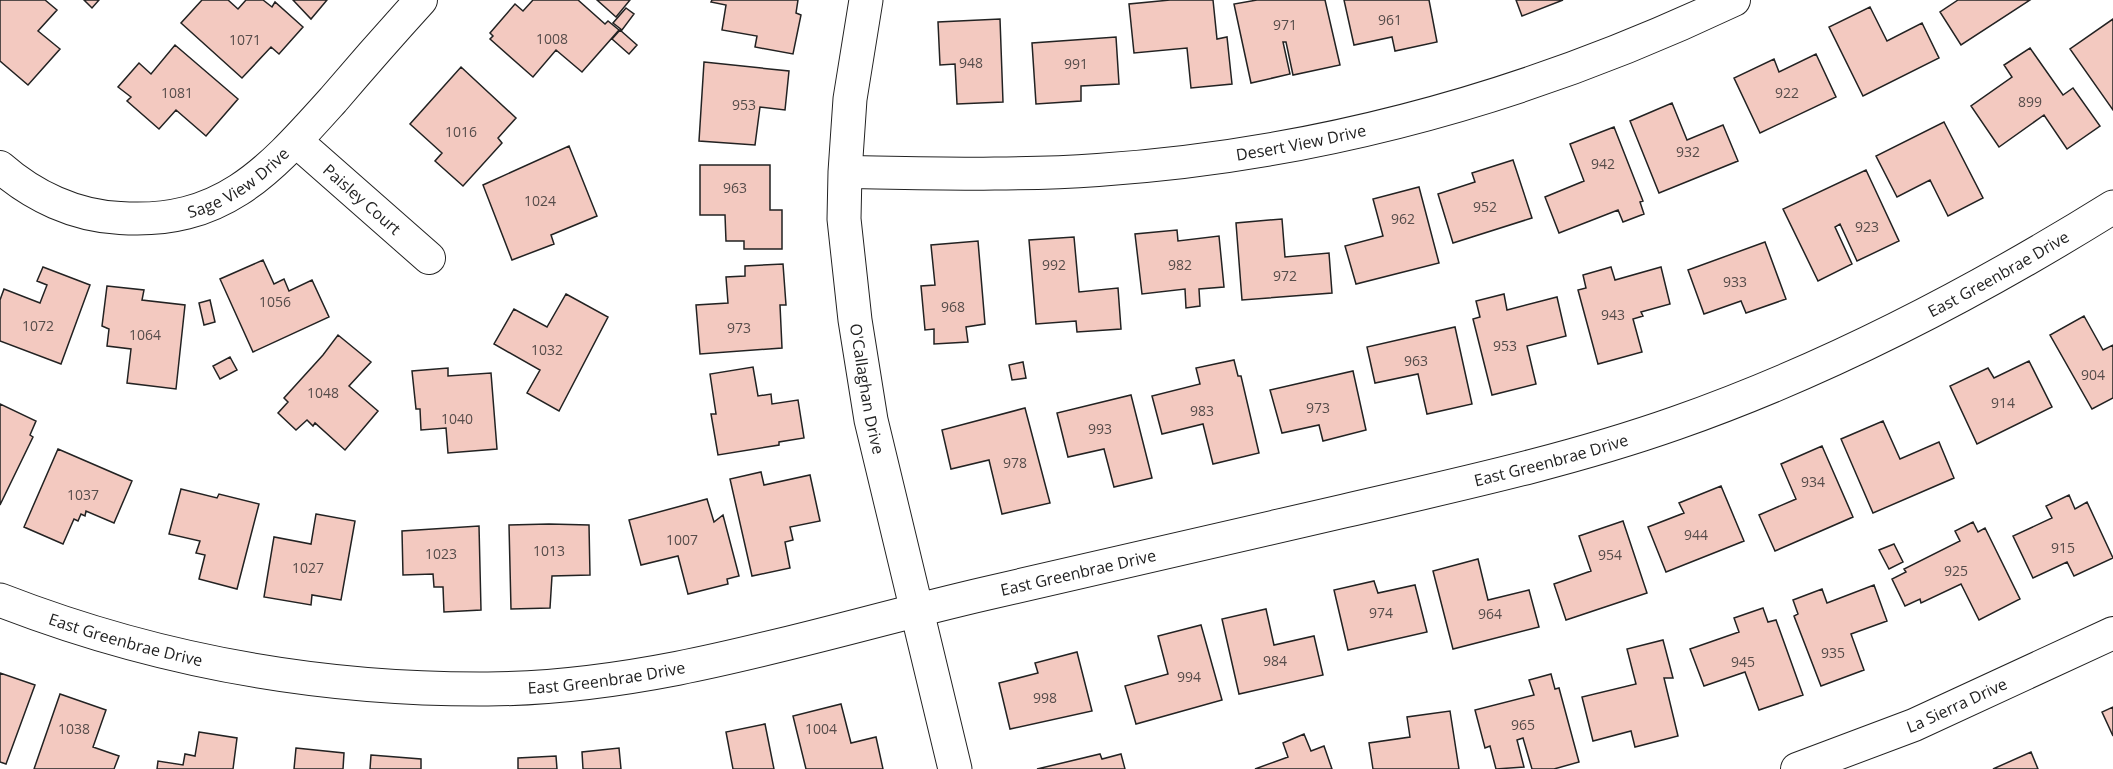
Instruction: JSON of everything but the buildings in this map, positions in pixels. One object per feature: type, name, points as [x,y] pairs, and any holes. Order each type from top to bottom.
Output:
[{"type":"street","name":"Sage View Drive","points":[[0,167],[26,187],[62,206],[102,218],[147,220],[186,214],[227,198],[260,176],[296,141],[421,0]]},
{"type":"street","name":"O'Callaghan Drive","points":[[866,0],[850,99],[845,172],[844,219],[855,320],[871,420],[955,769]]},
{"type":"street","name":"Desert View Drive","points":[[845,172],[970,174],[1098,170],[1222,157],[1338,137],[1453,108],[1560,74],[1670,30],[1734,0]]},
{"type":"street","name":"Paisley Court","points":[[296,141],[429,258]]},
{"type":"street","name":"East Greenbrae Drive","points":[[0,600],[98,636],[205,663],[286,678],[383,688],[494,689],[603,681],[693,667],[918,610],[1536,467],[1678,422],[1807,371],[1923,317],[2040,253],[2113,207]]},
{"type":"street","name":"La Sierra Drive","points":[[1797,769],[1914,725],[2113,633]]}]
